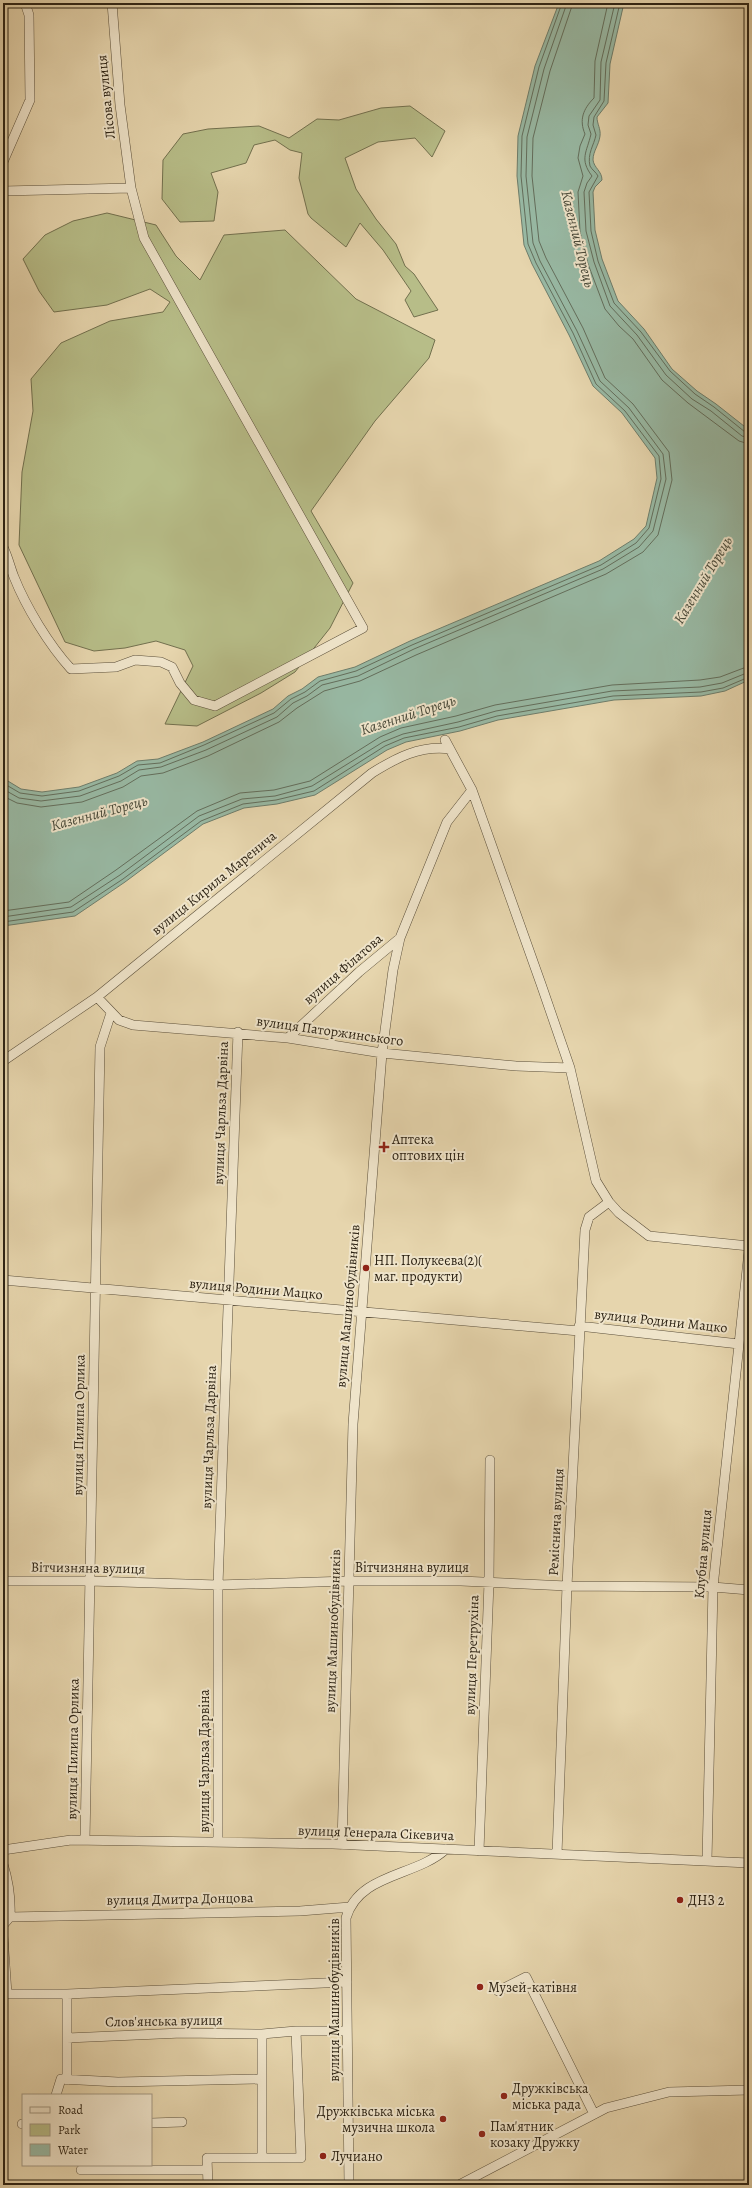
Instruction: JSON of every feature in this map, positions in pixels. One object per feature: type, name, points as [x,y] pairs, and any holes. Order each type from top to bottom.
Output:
[{"type":"street","points":[[3,162],[30,100],[29,15],[25,3]]},
{"type":"street","name":"Лісова вулиця","points":[[3,547],[14,577],[44,633],[55,651],[71,669],[116,667],[135,660],[161,662],[172,667],[180,683],[194,700],[215,706],[363,628],[144,238],[131,188],[120,105],[112,3]]},
{"type":"street","points":[[3,191],[131,188]]},
{"type":"street","points":[[445,740],[472,790],[570,1068],[596,1181],[618,1213],[649,1236],[749,1246]]},
{"type":"street","name":"вулиця Кирила Маренича","points":[[3,1061],[97,997],[372,773],[398,756],[424,749],[450,749]]},
{"type":"street","name":"вулиця Машинобудівників","points":[[342,1844],[353,1424],[382,1053],[400,938],[447,822],[472,790]]},
{"type":"street","name":"вулиця Філатова","points":[[288,1038],[359,972],[400,938]]},
{"type":"street","name":"вулиця Паторжинського","points":[[97,997],[119,1020],[133,1025],[238,1032],[288,1038],[382,1053],[516,1066],[570,1068]]},
{"type":"street","name":"вулиця Пилипа Орлика","points":[[85,1840],[100,1047],[111,1013]]},
{"type":"street","name":"вулиця Чарльза Дарвіна","points":[[218,1842],[218,1585],[238,1032]]},
{"type":"street","name":"Реміснича вулиця","points":[[557,1854],[567,1586],[585,1230],[589,1217],[609,1202]]},
{"type":"street","name":"Клубна вулиця","points":[[707,1861],[713,1587],[749,1251]]},
{"type":"street","name":"вулиця Родини Мацко","points":[[3,1280],[739,1344]]},
{"type":"street","name":"вулиця Перетрухіна","points":[[479,1851],[489,1582],[490,1460]]},
{"type":"street","name":"Вітчизняна вулиця","points":[[3,1581],[90,1581],[218,1585],[349,1581],[489,1582],[567,1586],[713,1587],[749,1590]]},
{"type":"street","name":"вулиця Генерала Сікевича","points":[[3,1850],[71,1840],[342,1844],[749,1863]]},
{"type":"street","name":"вулиця Машинобудівників","points":[[349,2185],[346,1918],[350,1907],[357,1896],[371,1885],[436,1858],[446,1849]]},
{"type":"street","points":[[3,1864],[10,1885],[10,1917],[3,1926]]},
{"type":"street","name":"вулиця Дмитра Донцова","points":[[10,1917],[300,1911],[350,1907]]},
{"type":"street","points":[[3,1936],[7,1994],[67,1994],[346,1982]]},
{"type":"street","points":[[498,1991],[526,1977],[594,2114]]},
{"type":"street","points":[[67,1994],[67,2080]]},
{"type":"street","name":"Слов'янська вулиця","points":[[67,2038],[182,2033],[262,2034],[296,2031],[347,2030]]},
{"type":"street","points":[[208,2185],[207,2158],[301,2158],[296,2031]]},
{"type":"street","points":[[262,2034],[262,2158]]},
{"type":"street","points":[[56,2094],[61,2079],[118,2082],[262,2079]]},
{"type":"street","points":[[459,2185],[606,2108],[669,2092],[749,2090]]},
{"type":"street","points":[[152,2123],[182,2122]]},
{"type":"street","points":[[81,2170],[207,2167]]},
{"type":"green space","points":[[410,106],[445,131],[432,157],[415,138],[378,142],[345,158],[356,189],[376,219],[396,244],[405,266],[414,274],[438,310],[414,317],[405,300],[411,291],[383,250],[360,223],[346,247],[311,218],[308,214],[299,178],[302,153],[290,150],[275,140],[254,145],[246,163],[211,173],[218,192],[214,221],[180,222],[162,199],[163,160],[183,134],[208,129],[259,126],[289,138],[317,119],[339,120],[381,108]]},
{"type":"green space","points":[[107,213],[156,225],[176,256],[200,280],[224,235],[285,230],[356,299],[435,340],[429,358],[375,421],[311,511],[353,583],[330,628],[295,672],[261,693],[197,726],[165,724],[193,666],[185,650],[156,641],[125,648],[94,651],[65,642],[19,545],[22,472],[33,411],[31,379],[61,343],[110,321],[163,312],[170,302],[150,289],[107,305],[54,312],[39,291],[23,259],[45,235],[73,221]]},
{"type":"water","name":"Казенний Торець","points":[[559,3],[624,3],[610,64],[608,103],[597,117],[600,136],[593,160],[602,177],[602,180],[595,187],[593,192],[595,230],[602,259],[618,301],[644,329],[672,369],[697,391],[749,430],[749,680],[725,691],[701,696],[614,700],[498,720],[460,731],[406,742],[387,750],[315,795],[277,804],[244,808],[203,824],[125,882],[75,916],[3,926],[3,778],[21,789],[42,792],[79,787],[117,773],[137,761],[158,759],[203,742],[273,709],[288,696],[302,689],[318,677],[355,667],[410,641],[599,561],[634,539],[646,526],[657,478],[655,458],[622,413],[593,386],[524,245],[517,176],[518,136],[535,66]]},
{"type":"place","name":"Аптека оптових цін","points":[[384,1147]]},
{"type":"place","name":"НП. Полукеєва(2)( маг. продукти)","points":[[366,1268]]},
{"type":"place","name":"ДНЗ 2","points":[[680,1900]]},
{"type":"place","name":"Музей-катівня","points":[[480,1987]]},
{"type":"place","name":"Дружківська міська рада","points":[[504,2096]]},
{"type":"place","name":"Дружківська міська музична школа","points":[[443,2119]]},
{"type":"place","name":"Пам'ятник козаку Дружку","points":[[482,2134]]},
{"type":"place","name":"Лучиано","points":[[323,2156]]}]
